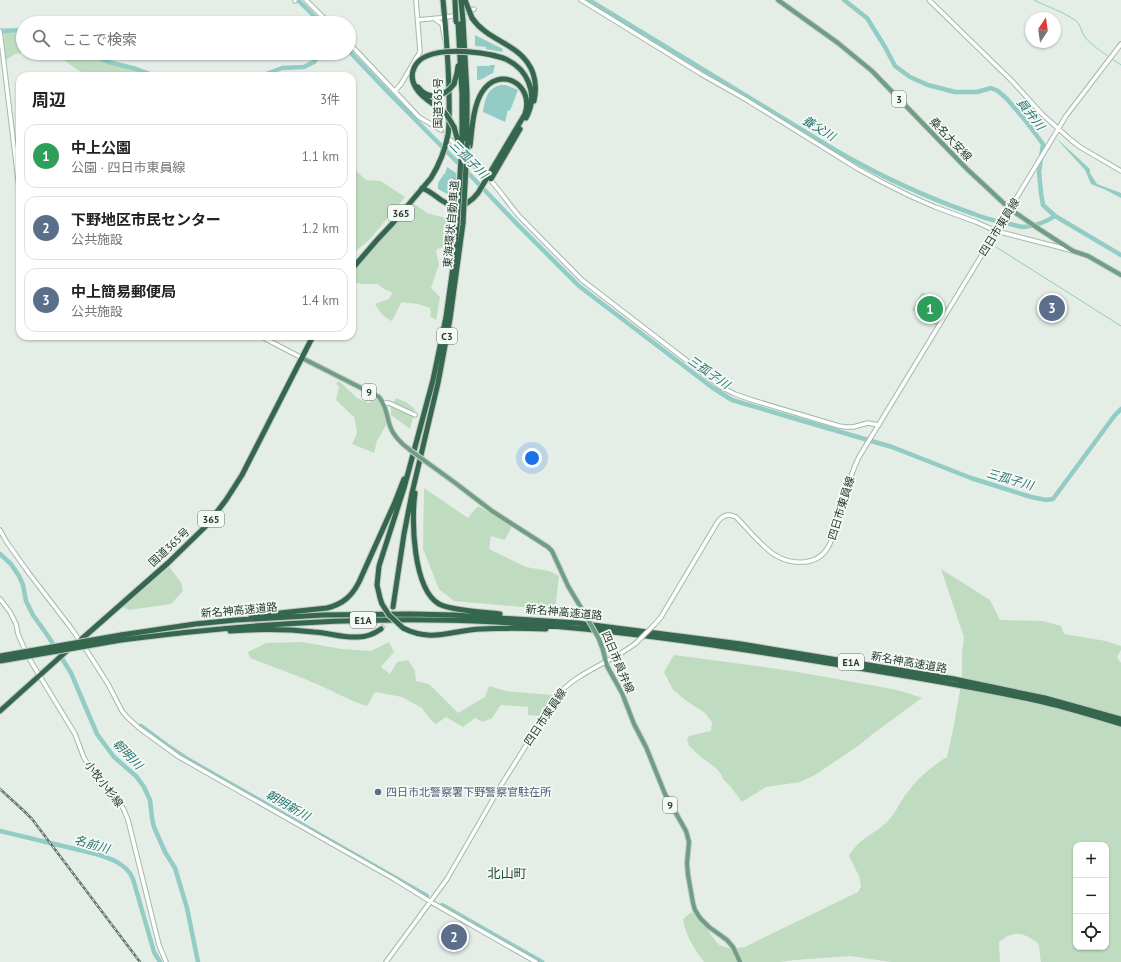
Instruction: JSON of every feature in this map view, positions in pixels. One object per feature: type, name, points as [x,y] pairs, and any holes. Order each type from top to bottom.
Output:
[{"type":"highway","name":"国道365号","points":[[356,264],[422,188],[435,170],[443,153],[449,121],[447,45],[442,0]]},
{"type":"highway","points":[[456,0],[467,88],[468,146]]},
{"type":"highway","points":[[461,0],[459,21],[458,61],[454,84],[444,94],[436,96],[428,95],[418,87],[416,71],[423,61],[432,57],[442,56],[472,56],[503,59]]},
{"type":"highway","points":[[422,188],[429,190],[442,201],[456,206],[469,202],[479,194],[508,150],[535,98],[536,88],[534,76],[527,62],[515,49],[483,31],[472,18],[464,0]]},
{"type":"highway","points":[[459,21],[462,94],[460,141]]},
{"type":"highway","points":[[460,141],[454,127],[444,112],[424,98],[417,91],[413,83],[412,74],[415,66],[425,56],[442,52],[472,52],[490,55],[514,64],[519,67],[528,80],[530,86],[532,97],[528,111]]},
{"type":"highway","points":[[468,146],[477,102],[483,91],[495,80],[512,80],[520,86],[525,94],[528,111]]},
{"type":"highway","name":"東海環状自動車道","points":[[416,445],[439,352],[453,267],[459,199],[460,141]]},
{"type":"highway","name":"東海環状自動車道","points":[[422,446],[438,382],[450,319],[463,223],[468,146]]},
{"type":"highway","name":"国道365号","points":[[0,711],[168,563],[210,521],[242,475],[311,340]]},
{"type":"highway","points":[[416,445],[379,566],[377,585],[382,604],[389,615],[403,628],[428,636],[482,628],[605,631]]},
{"type":"highway","points":[[195,624],[258,615],[327,608],[340,604],[349,598],[360,582],[386,524],[416,445]]},
{"type":"highway","points":[[393,607],[404,534],[422,446]]},
{"type":"highway","points":[[422,446],[414,497],[414,530],[418,564],[424,586],[430,596],[438,603],[449,607],[578,623]]},
{"type":"highway","name":"新名神高速道路","points":[[0,656],[195,624],[278,617],[364,614],[454,615],[578,623],[725,642],[954,679],[1045,698],[1121,719]]},
{"type":"highway","name":"新名神高速道路","points":[[0,661],[121,637],[239,627],[373,620],[453,620],[536,624],[654,636],[952,684],[1044,703],[1121,724]]},
{"type":"highway","points":[[157,635],[223,631],[275,630],[315,632],[358,637],[370,635],[381,629]]},
{"type":"main road","name":"桑名大安線","points":[[778,0],[838,42],[867,66],[966,169],[1010,209],[1039,230],[1074,251],[1088,256],[1121,275]]},
{"type":"main road","name":"9","points":[[302,358],[379,397],[384,403]]},
{"type":"main road","name":"四日市員弁線","points":[[384,403],[390,427],[397,439],[492,511],[552,551],[568,586],[599,640],[607,666],[622,693],[665,794],[686,832],[689,842],[687,863],[688,875],[692,903],[695,910],[700,918],[727,940],[733,947],[740,962]]},
{"type":"street","points":[[306,0],[322,16]]},
{"type":"street","points":[[395,91],[401,84],[420,52],[416,0]]},
{"type":"street","points":[[581,0],[858,169],[910,196],[996,231],[1074,251]]},
{"type":"street","points":[[929,0],[1012,80],[1058,130],[1080,147],[1121,171]]},
{"type":"street","points":[[418,20],[461,15],[474,9]]},
{"type":"street","points":[[433,19],[442,24],[444,38],[447,45]]},
{"type":"street","points":[[0,32],[16,163]]},
{"type":"street","name":"四日市東員線","points":[[386,962],[448,879],[500,786],[562,689],[576,678],[631,647],[647,633],[661,617],[722,516],[731,515],[736,517],[767,549],[783,560],[795,563],[807,562],[822,555],[827,549],[849,480],[854,467],[870,437],[879,426],[1066,116],[1121,44]]},
{"type":"street","points":[[356,50],[419,117],[441,130]]},
{"type":"street","points":[[451,140],[487,181],[503,194],[519,216],[582,280],[721,387],[746,398],[846,428],[868,423],[879,426]]},
{"type":"street","points":[[268,340],[302,358]]},
{"type":"street","points":[[384,403],[389,402],[415,416]]},
{"type":"street","points":[[0,530],[77,642],[108,684],[122,711],[131,722],[179,756],[536,962]]},
{"type":"street","name":"小牧小杉線","points":[[0,599],[10,612],[16,624],[18,634],[27,655],[41,674],[75,734],[84,758],[90,768],[118,799],[124,810],[128,820],[159,945],[166,962]]},
{"type":"green space","points":[[16,32],[16,54],[6,60],[3,33]]},
{"type":"green space","points":[[64,60],[108,60],[138,72],[82,72]]},
{"type":"green space","points":[[356,171],[366,180],[381,181],[405,197],[370,239],[356,251]]},
{"type":"green space","points":[[413,203],[427,213],[452,220],[448,246],[437,249],[436,252],[439,264],[431,288],[440,297],[436,320],[430,316],[430,308],[418,304],[402,302],[392,321],[382,314],[375,304],[389,299],[392,294],[391,292],[378,284],[356,283],[356,270],[372,248]]},
{"type":"green space","points":[[922,292],[948,308],[937,326],[912,310]]},
{"type":"green space","points":[[339,381],[357,398],[369,403],[375,397],[385,409],[386,425],[377,441],[374,453],[352,444],[357,431],[354,417],[336,400],[339,387],[336,383]]},
{"type":"green space","points":[[396,398],[406,402],[415,409],[410,429],[391,415],[391,407]]},
{"type":"green space","points":[[424,488],[468,518],[478,506],[512,526],[505,540],[491,536],[489,549],[526,567],[549,571],[559,576],[555,610],[454,601],[439,589],[423,549]]},
{"type":"green space","points":[[169,567],[181,582],[183,591],[171,604],[129,610],[123,607]]},
{"type":"green space","points":[[941,569],[990,600],[1000,620],[1043,621],[1061,626],[1064,634],[1106,641],[1121,646],[1121,650],[1117,657],[1121,663],[1121,962],[1041,962],[1039,945],[1027,936],[1015,934],[1007,936],[999,942],[1000,962],[891,962],[850,956],[780,962],[704,962],[691,942],[684,925],[683,919],[690,913],[697,912],[719,945],[732,949],[745,947],[858,892],[861,886],[859,876],[849,856],[852,850],[861,841],[886,823],[894,814],[908,791],[918,780],[947,757],[962,679],[962,653],[964,637]]},
{"type":"green space","points":[[302,642],[342,649],[371,651],[389,642],[394,652],[381,667],[390,674],[397,662],[408,660],[415,671],[416,681],[429,684],[458,713],[485,697],[489,686],[506,691],[553,695],[541,716],[528,715],[528,707],[501,705],[492,718],[483,722],[475,718],[463,727],[446,717],[436,724],[430,719],[422,708],[402,697],[375,692],[367,706],[310,681],[250,658],[248,652],[266,643]]},
{"type":"green space","points":[[674,655],[809,674],[888,688],[922,698],[858,746],[815,775],[800,782],[766,787],[742,802],[716,768],[689,746],[687,740],[689,736],[711,731],[712,722],[705,713],[673,690],[664,672]]},
{"type":"water","points":[[475,35],[503,49],[502,52],[486,49],[486,47],[475,46]]},
{"type":"water","points":[[495,65],[493,73],[477,80],[477,66]]},
{"type":"water","points":[[506,85],[518,90],[510,111],[508,110],[505,122],[483,112],[486,99],[490,91],[496,86]]},
{"type":"water","points":[[1055,137],[1090,169],[1090,173],[1097,184],[1121,193],[1121,198],[1091,184],[1085,170]]},
{"type":"water","points":[[447,167],[456,173],[456,193],[451,196],[438,189],[438,183],[445,174]]},
{"type":"waterway","name":"三孤子川","points":[[298,0],[314,16]]},
{"type":"waterway","name":"養父川","points":[[589,0],[835,150],[869,169],[903,185],[978,215],[1020,227],[1036,225],[1055,216]]},
{"type":"waterway","name":"員弁川","points":[[844,0],[867,18],[895,66],[910,77],[928,85],[955,92],[977,92],[991,88],[998,91],[1007,99],[1043,144],[1039,172],[1043,205],[1055,216],[1121,255]]},
{"type":"waterway","points":[[1034,0],[1061,12],[1076,21],[1087,40],[1109,57]]},
{"type":"waterway","points":[[0,31],[16,30]]},
{"type":"waterway","name":"三孤子川","points":[[356,58],[579,286],[713,388],[732,400],[892,447],[971,478],[1031,497],[1046,500],[1053,499],[1121,409]]},
{"type":"waterway","points":[[1112,59],[1121,65]]},
{"type":"waterway","points":[[104,60],[144,72]]},
{"type":"waterway","points":[[272,72],[282,68],[304,67],[315,60]]},
{"type":"waterway","points":[[996,247],[1121,326]]},
{"type":"waterway","name":"朝明川","points":[[0,554],[11,564],[19,576],[23,585],[26,601],[33,615],[71,673],[97,734],[114,757],[136,776],[144,787],[150,800],[154,827],[165,852],[175,868],[187,908],[198,962]]},
{"type":"waterway","name":"朝明新川","points":[[141,726],[189,760],[427,896]]},
{"type":"waterway","name":"名前川","points":[[0,831],[107,857],[118,862],[127,869],[133,879],[154,952],[160,962]]},
{"type":"waterway","name":"朝明新川","points":[[442,905],[542,962]]},
{"type":"tunnel","points":[[441,130],[448,138]]},
{"type":"tunnel","points":[[381,629],[389,618],[393,607]]},
{"type":"railway","points":[[0,789],[32,819],[140,962]]},
{"type":"place","name":"中上簡易郵便局","points":[[1052,308]]},
{"type":"place","name":"中上公園","points":[[930,309]]},
{"type":"place","name":"四日市北警察署下野警察官駐在所","points":[[378,792]]},
{"type":"place","name":"下野地区市民センター","points":[[454,937]]},
{"type":"district","name":"北山町","points":[[507,873]]}]
